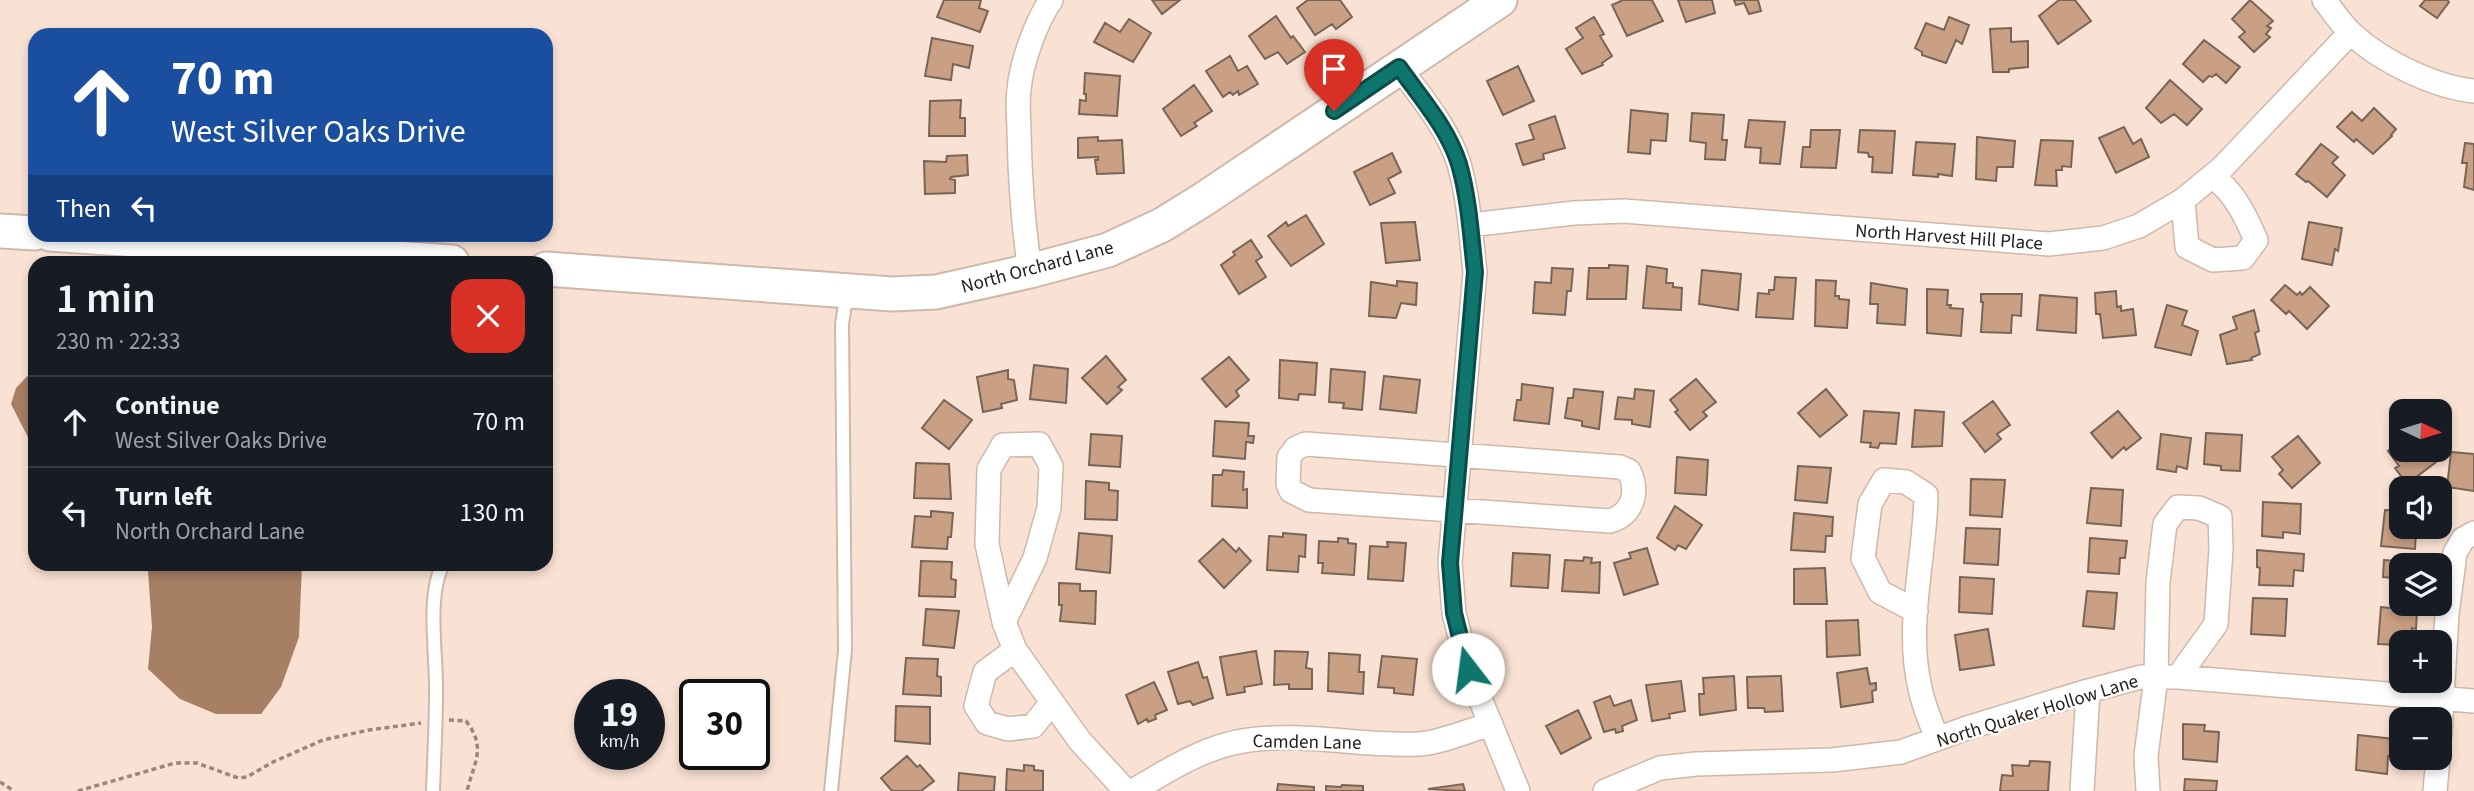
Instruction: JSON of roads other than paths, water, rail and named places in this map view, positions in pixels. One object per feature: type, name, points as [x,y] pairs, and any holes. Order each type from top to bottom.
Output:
[{"type":"street","points":[[1030,271],[1023,226],[1019,89],[1028,52],[1051,0]]},
{"type":"street","name":"North Orchard Lane","points":[[553,270],[892,294],[936,292],[1108,250],[1162,225],[1204,199],[1500,0]]},
{"type":"street","points":[[2324,0],[2350,33],[2377,53],[2423,77],[2474,91]]},
{"type":"street","name":"North Harvest Hill Place","points":[[1470,225],[1574,213],[1625,211],[2049,244],[2103,238],[2139,226],[2183,200],[2212,176],[2350,33]]},
{"type":"street","points":[[1399,67],[1438,122],[1458,163],[1470,225],[1475,272],[1450,563],[1454,613],[1468,669],[1518,791]]},
{"type":"street","points":[[2183,200],[2187,247],[2213,260],[2243,258],[2256,240],[2245,214],[2223,185],[2212,176]]},
{"type":"street","points":[[0,231],[28,233]]},
{"type":"street","points":[[165,242],[366,256]]},
{"type":"street","points":[[1004,622],[1035,558],[1049,508],[1051,466],[1039,444],[1003,445],[989,469],[987,544],[1004,622],[1015,650],[1080,741],[1126,791]]},
{"type":"street","points":[[1306,444],[1620,467],[1629,471],[1633,491],[1630,507],[1623,517],[1610,521],[1454,511],[1309,500],[1291,491],[1287,470],[1289,457],[1296,448],[1306,444]]},
{"type":"street","points":[[1916,611],[1880,593],[1863,558],[1870,504],[1884,480],[1906,482],[1926,495],[1916,611],[1916,660],[1920,689],[1937,739]]},
{"type":"street","points":[[2148,791],[2146,756],[2167,677],[2158,582],[2165,524],[2178,507],[2199,508],[2220,517],[2221,549],[2216,624],[2167,677]]},
{"type":"street","points":[[2442,707],[2447,614],[2455,553],[2463,539],[2474,533]]},
{"type":"street","points":[[1015,650],[985,672],[975,706],[987,723],[1008,729],[1033,726],[1052,702]]},
{"type":"street","name":"North Quaker Hollow Lane","points":[[1605,791],[1660,768],[1696,764],[1832,760],[1901,752],[2088,691],[2141,677],[2474,701]]},
{"type":"street","points":[[2082,791],[2088,691]]},
{"type":"street","name":"Camden Lane","points":[[1133,791],[1170,768],[1220,747],[1247,740],[1278,737],[1421,744],[1491,724]]},
{"type":"street","points":[[2435,791],[2437,770]]},
{"type":"lane","points":[[831,791],[845,650],[842,324],[847,291]]},
{"type":"lane","points":[[433,791],[436,693],[433,634],[436,576],[439,571]]}]
